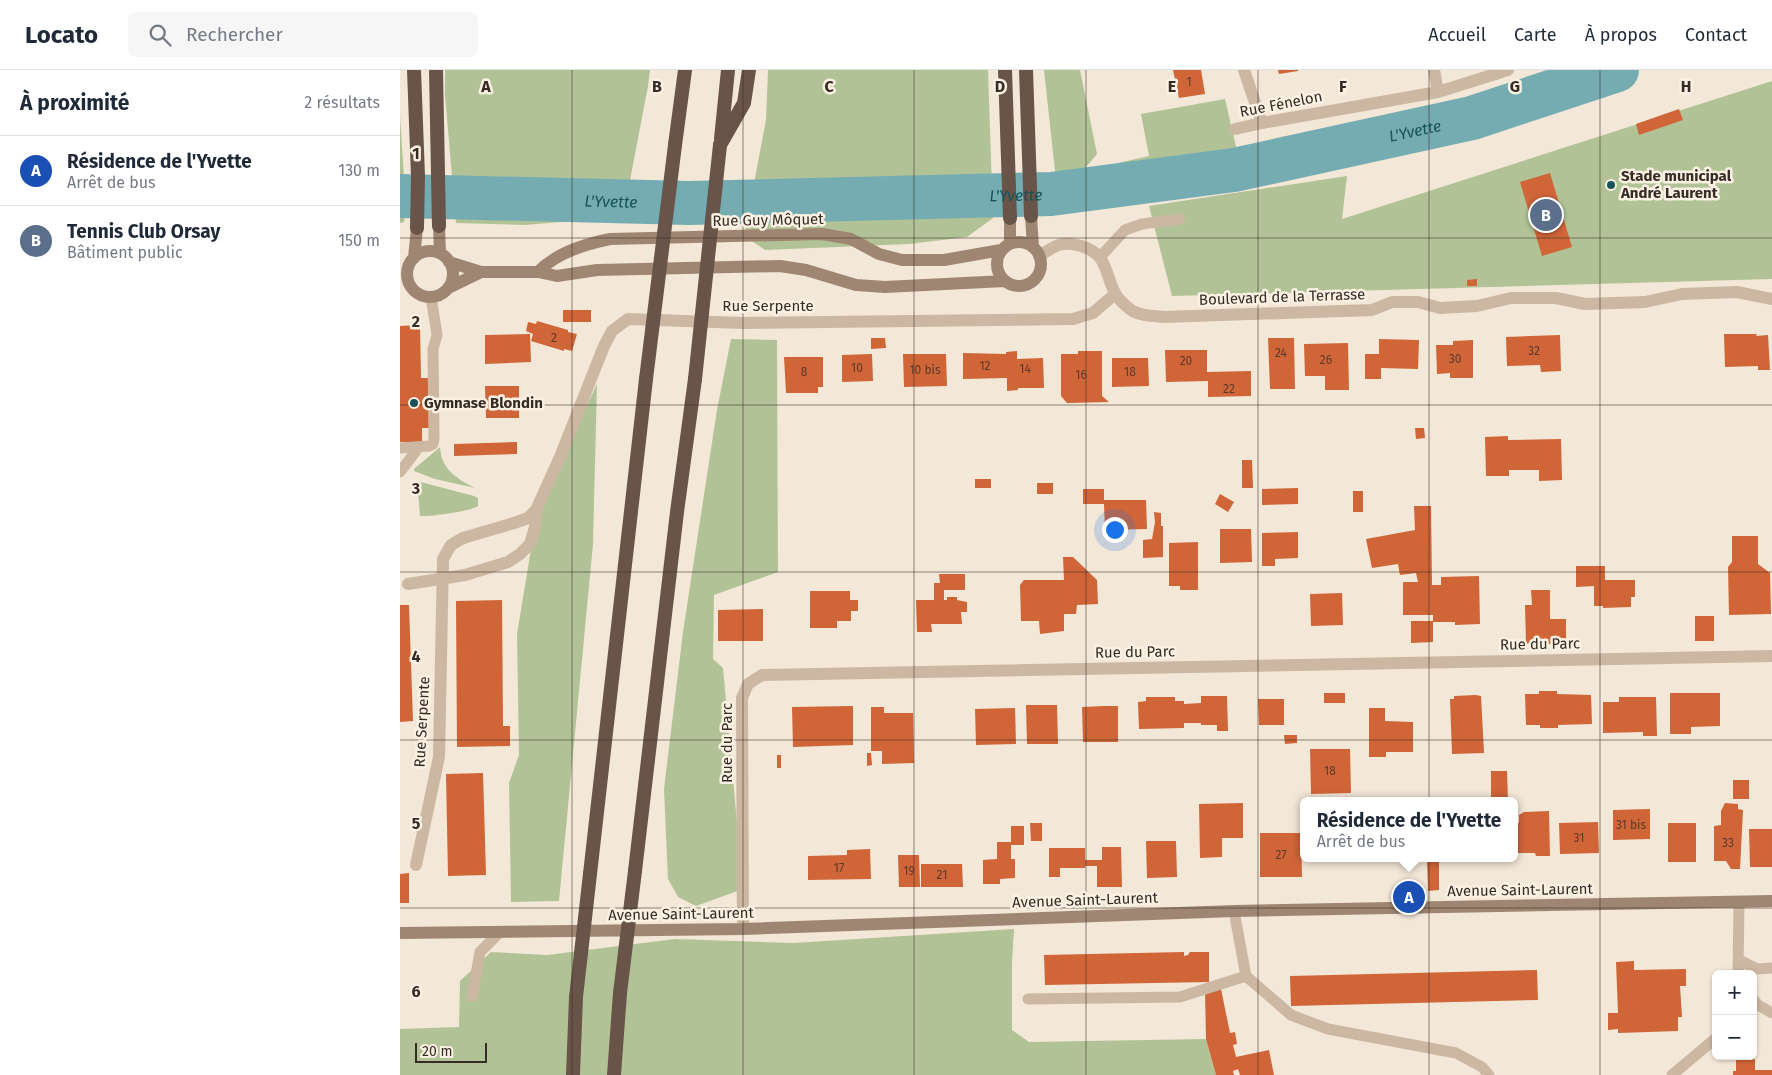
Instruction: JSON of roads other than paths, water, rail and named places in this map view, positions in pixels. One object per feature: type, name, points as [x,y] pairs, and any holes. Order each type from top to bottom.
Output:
[{"type":"highway","points":[[414,70],[418,176],[417,225]]},
{"type":"highway","points":[[436,70],[439,223]]},
{"type":"highway","points":[[573,1075],[576,998],[646,379],[684,70]]},
{"type":"highway","points":[[614,1075],[620,994],[677,512],[695,379],[728,70]]},
{"type":"highway","points":[[720,145],[744,103],[749,70]]},
{"type":"highway","points":[[1005,70],[1010,218]]},
{"type":"highway","points":[[1026,70],[1031,216]]},
{"type":"main road","points":[[407,265],[426,251],[481,272],[538,272],[558,276],[597,270],[780,266],[806,270],[856,285],[885,287],[1005,281],[1018,286],[1031,282],[1040,270],[1031,216]]},
{"type":"main road","points":[[1005,281],[1000,276],[996,263],[1006,247],[1010,218]]},
{"type":"main road","points":[[400,291],[431,297],[444,293],[448,288],[453,276],[452,269],[444,257],[439,223]]},
{"type":"main road","points":[[417,225],[407,265],[408,282],[417,293]]},
{"type":"main road","name":"Rue Guy Môquet","points":[[538,272],[547,262],[588,244],[610,239],[822,234],[851,239],[879,254],[902,260],[944,260],[1006,247]]},
{"type":"main road","points":[[1006,247],[1022,242],[1036,252]]},
{"type":"main road","points":[[448,288],[481,272]]},
{"type":"main road","name":"Avenue Saint-Laurent","points":[[400,934],[742,930],[1234,912],[1772,901]]},
{"type":"street","points":[[1244,70],[1262,123]]},
{"type":"street","points":[[1434,70],[1438,92]]},
{"type":"street","name":"Rue Fénelon","points":[[1235,129],[1438,92],[1508,70]]},
{"type":"street","points":[[1036,252],[1059,244],[1073,243],[1090,248],[1101,256]]},
{"type":"street","name":"Boulevard de la Terrasse","points":[[1101,256],[1115,294],[1131,310],[1144,316],[1164,317],[1372,310],[1392,302],[1418,302],[1440,308],[1477,306],[1511,298],[1556,298],[1585,304],[1645,302],[1682,294],[1737,292],[1772,299]]},
{"type":"street","name":"Rue Serpente","points":[[416,865],[439,758],[443,559],[451,545],[463,538],[528,518],[536,510],[560,457],[604,346],[612,331],[628,319],[743,323],[1073,319],[1092,313],[1115,294]]},
{"type":"street","name":"Rue Serpente","points":[[404,586],[465,575],[508,562],[530,544],[535,527],[536,510]]},
{"type":"street","name":"Rue du Parc","points":[[742,930],[742,698],[748,684],[762,675],[1772,656]]},
{"type":"lane","points":[[1101,256],[1124,230],[1142,224],[1180,219]]},
{"type":"lane","points":[[400,448],[433,444],[433,349],[437,335],[431,297]]},
{"type":"lane","points":[[400,472],[419,447]]},
{"type":"lane","points":[[1738,970],[1739,902]]},
{"type":"lane","points":[[1234,912],[1246,976],[1291,1016],[1328,1029],[1456,1053],[1482,1067],[1490,1075]]},
{"type":"lane","points":[[472,998],[480,952],[500,932]]},
{"type":"lane","points":[[1739,960],[1757,969],[1772,968]]},
{"type":"lane","points":[[1028,1000],[1180,997],[1246,976]]},
{"type":"lane","points":[[1757,1004],[1772,1013]]},
{"type":"lane","points":[[1672,1075],[1712,1041]]},
{"type":"waterway","name":"L'Yvette","points":[[400,196],[689,203],[1051,194],[1234,170],[1472,118],[1617,70]]},
{"type":"place","name":"Stade municipal André Laurent","points":[[1611,185]]},
{"type":"place","name":"Tennis Club Orsay","points":[[1546,215]]},
{"type":"place","name":"Gymnase Blondin","points":[[414,403]]},
{"type":"place","name":"Résidence de l'Yvette","points":[[1409,897]]}]
